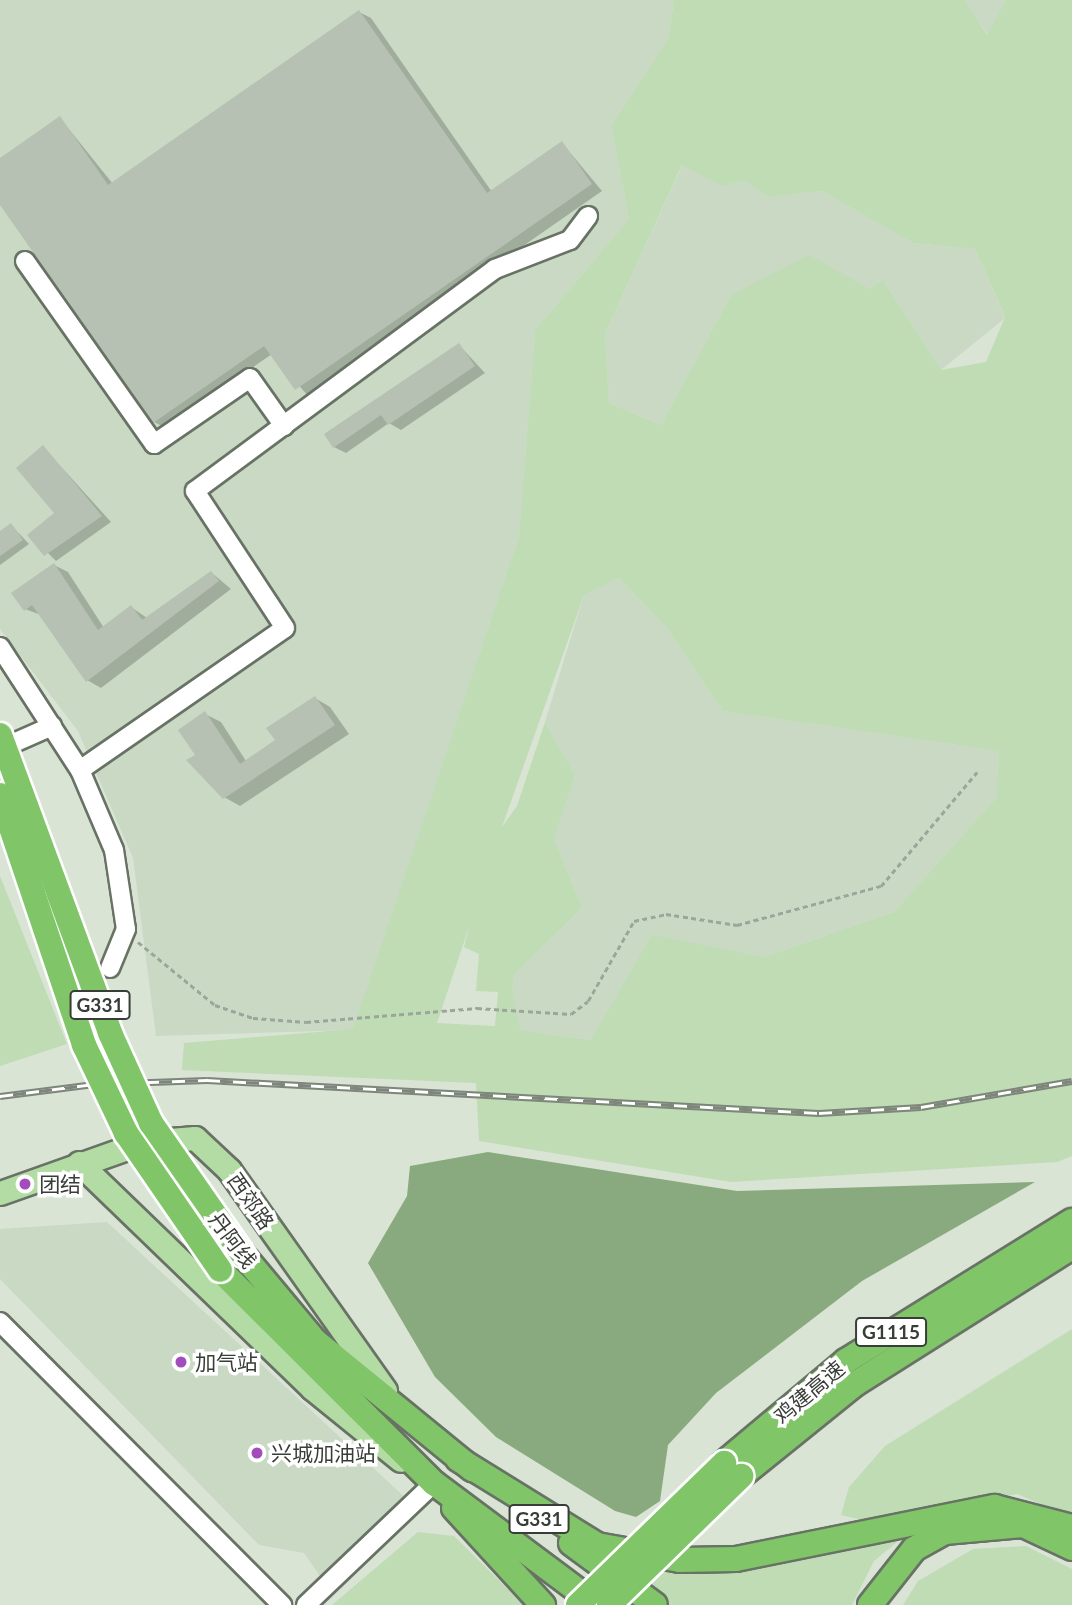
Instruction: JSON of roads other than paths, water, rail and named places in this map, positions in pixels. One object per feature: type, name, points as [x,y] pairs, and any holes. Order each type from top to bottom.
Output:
[{"type":"highway","name":"丹阿线","points":[[0,734],[110,1033],[151,1123],[243,1255],[315,1340],[458,1459],[655,1605]]},
{"type":"highway","name":"丹阿线","points":[[0,795],[85,1045],[126,1133],[220,1270],[435,1483],[597,1605]]},
{"type":"highway","name":"鸡建高速","points":[[578,1605],[733,1470],[846,1360],[1072,1222]]},
{"type":"highway","name":"鸡建高速","points":[[610,1605],[733,1470],[855,1384],[1072,1247]]},
{"type":"highway","points":[[458,1459],[597,1545],[680,1560],[736,1559],[995,1507],[1072,1527]]},
{"type":"highway","points":[[435,1483],[489,1553],[543,1605]]},
{"type":"highway","points":[[870,1605],[914,1549],[945,1532],[1023,1525],[1072,1548]]},
{"type":"main road","name":"西郊路","points":[[0,1193],[79,1163],[174,1136],[210,1147],[376,1380],[424,1432]]},
{"type":"main road","points":[[79,1163],[312,1388],[435,1483]]},
{"type":"street","points":[[80,770],[285,628],[195,491],[495,269],[570,240],[588,216]]},
{"type":"street","points":[[25,261],[154,444],[250,378],[284,426]]},
{"type":"street","points":[[0,647],[80,770],[114,849],[126,929],[110,968]]},
{"type":"street","points":[[0,749],[52,726]]},
{"type":"street","points":[[0,1322],[282,1605]]},
{"type":"street","points":[[306,1605],[435,1483]]},
{"type":"railway","points":[[0,1096],[94,1084],[207,1080],[819,1113],[921,1107],[1072,1081]]},
{"type":"place","name":"团结","points":[[25,1184]]},
{"type":"place","name":"加气站","points":[[181,1362]]},
{"type":"place","name":"兴城加油站","points":[[257,1453]]}]
